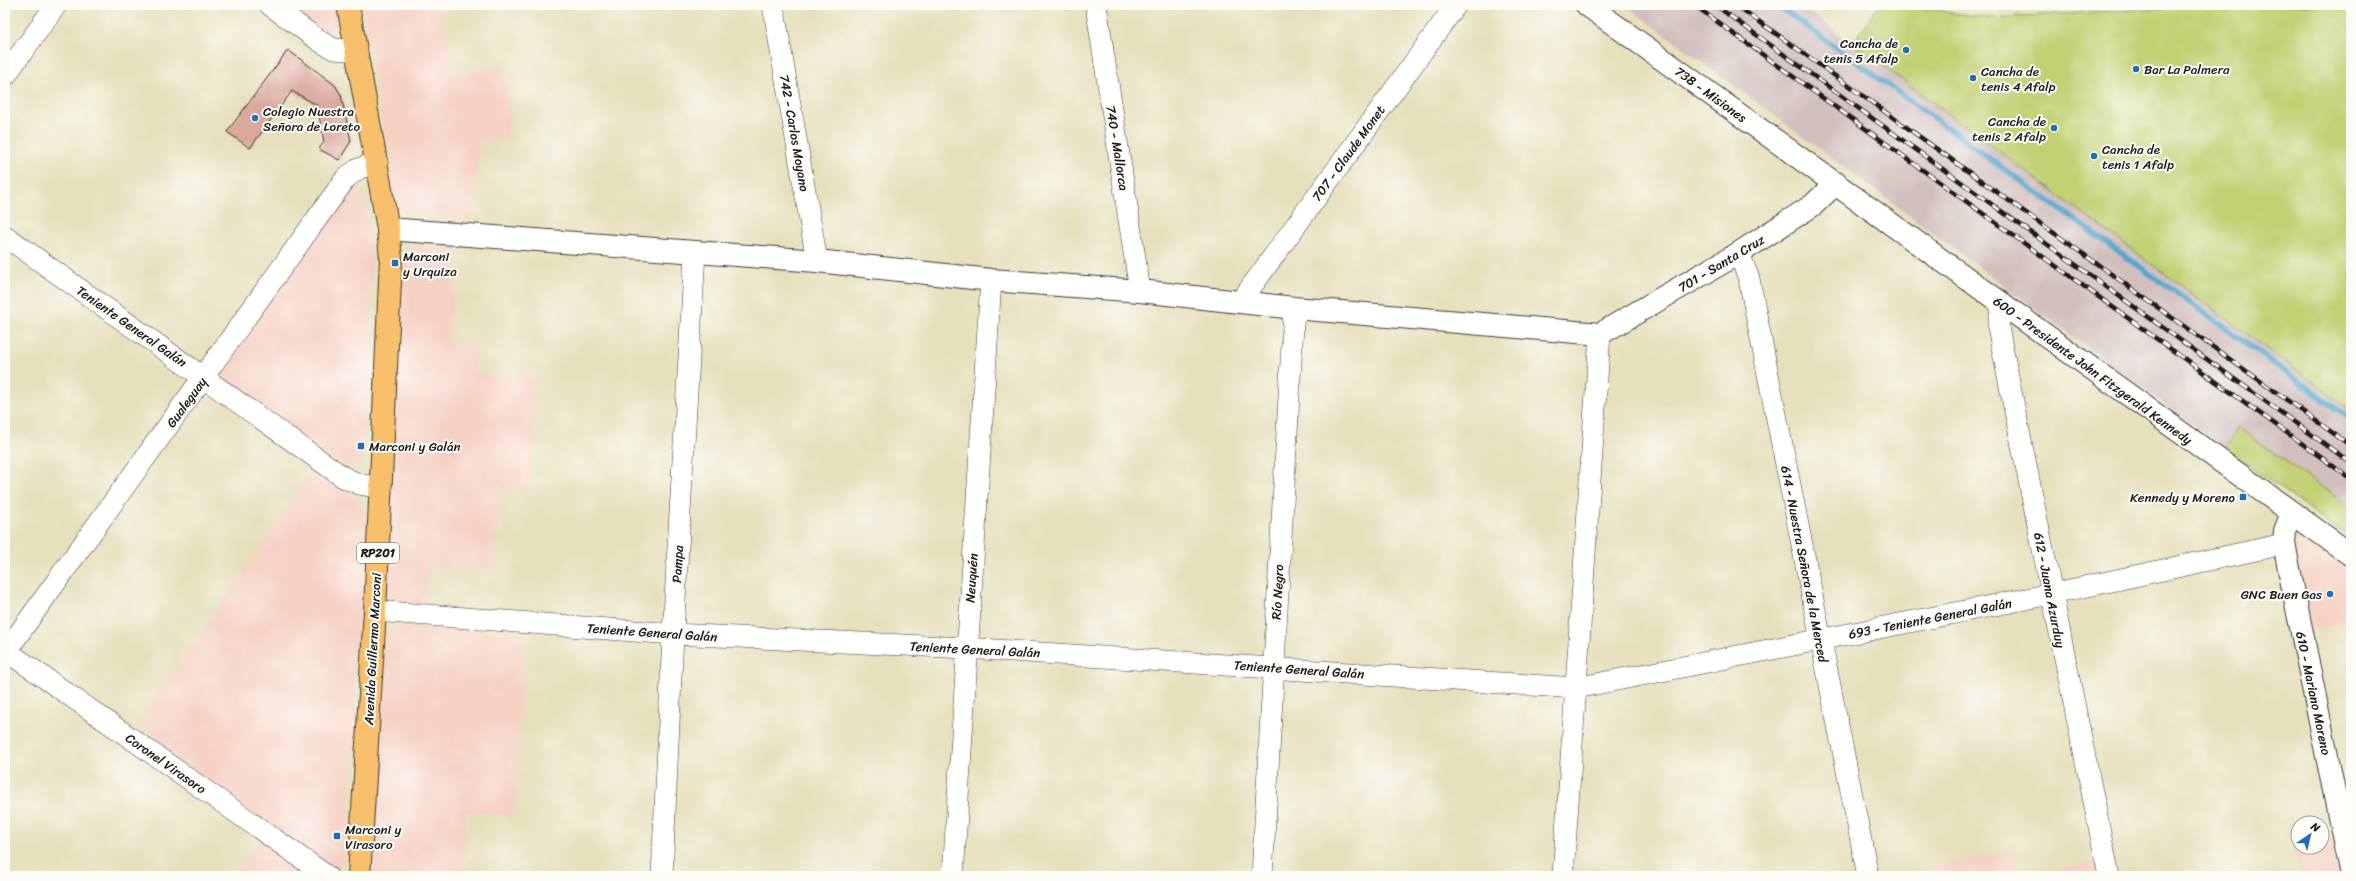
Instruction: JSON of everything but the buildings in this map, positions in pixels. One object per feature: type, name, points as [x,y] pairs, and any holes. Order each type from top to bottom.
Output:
[{"type":"main road","name":"RP201","points":[[348,5],[388,229]]},
{"type":"main road","name":"Avenida Guillermo Marconi","points":[[359,876],[381,488],[391,258],[388,229]]},
{"type":"street","points":[[5,76],[56,5]]},
{"type":"street","points":[[270,5],[321,42],[334,48],[357,51]]},
{"type":"street","name":"742 - Carlos Moyano","points":[[773,5],[817,261]]},
{"type":"street","name":"740 - Mallorca","points":[[1096,5],[1140,291]]},
{"type":"street","name":"707 - Claude Monet","points":[[1241,301],[1456,5]]},
{"type":"street","name":"738 - Misiones","points":[[1587,5],[1836,183]]},
{"type":"street","name":"Gualeguay","points":[[6,652],[346,178],[358,169],[377,162]]},
{"type":"street","name":"701 - Santa Cruz","points":[[1600,334],[1739,253],[1813,205],[1836,183]]},
{"type":"street","name":"600 - Presidente John Fitzgerald Kennedy","points":[[1836,183],[2351,555]]},
{"type":"street","points":[[388,229],[817,261],[991,280],[1140,291],[1294,308],[1600,334],[1563,876]]},
{"type":"street","name":"Teniente General Galán","points":[[5,236],[343,477],[359,484],[381,488]]},
{"type":"street","name":"Pampa","points":[[662,876],[673,634],[695,253]]},
{"type":"street","name":"614 - Nuestra Señora de la Merced","points":[[1739,253],[1749,279],[1819,640],[1868,876]]},
{"type":"street","name":"Neuquén","points":[[953,876],[966,648],[991,280]]},
{"type":"street","name":"612 - Juana Azurduy","points":[[2002,304],[1998,327],[2109,876]]},
{"type":"street","name":"Río Negro","points":[[1262,876],[1294,308]]},
{"type":"street","name":"610 - Mariano Moreno","points":[[2292,513],[2285,531],[2284,544],[2351,875]]},
{"type":"street","name":"693 - Teniente General Galán","points":[[1576,688],[2051,594],[2284,544]]},
{"type":"street","name":"Teniente General Galán","points":[[375,611],[673,634],[966,648],[1576,688]]},
{"type":"street","name":"Coronel Virasoro","points":[[6,652],[327,876]]},
{"type":"shaded area","points":[[283,5],[338,5],[340,17],[338,25],[333,30],[324,32]]},
{"type":"shaded area","points":[[365,5],[440,5],[453,73],[503,66],[510,111],[507,137],[481,141],[470,220],[412,215],[399,207],[394,197],[363,11]]},
{"type":"shaded area","points":[[1625,5],[1800,5],[2351,411],[2351,508],[2238,427],[2225,449]]},
{"type":"shaded area","points":[[350,186],[358,187],[363,192],[373,251],[364,454],[360,464],[353,468],[345,467],[224,381],[218,373]]},
{"type":"shaded area","points":[[416,242],[457,242],[449,343],[476,345],[475,373],[535,378],[530,488],[500,489],[495,567],[428,565],[425,606],[409,605],[390,593],[387,587],[400,271],[408,248]]},
{"type":"shaded area","points":[[316,467],[354,495],[367,515],[347,850],[343,861],[336,868],[323,865],[136,727]]},
{"type":"shaded area","points":[[2313,541],[2321,543],[2351,566],[2351,618],[2348,622],[2309,631],[2297,552],[2307,542]]},
{"type":"shaded area","points":[[402,625],[524,634],[515,816],[466,813],[464,876],[369,876],[384,633],[390,629]]},
{"type":"shaded area","points":[[2330,838],[2332,838],[2338,871],[2336,875],[2299,876],[2295,855],[2330,855]]},
{"type":"shaded area","points":[[259,840],[311,876],[234,876]]},
{"type":"shaded area","points":[[2013,851],[2018,876],[1929,876],[1927,867]]},
{"type":"shaded area","points":[[2096,862],[2099,876],[2018,876]]},
{"type":"green space","points":[[1879,5],[1899,5],[1988,18],[2165,8],[2177,5],[2351,5],[2351,411],[1853,44]]},
{"type":"green space","points":[[2238,427],[2351,508],[2351,539],[2225,449]]},
{"type":"waterway","points":[[1777,5],[2351,419]]},
{"type":"railway","points":[[1694,5],[2351,479]]},
{"type":"railway","points":[[1715,5],[2351,463]]},
{"type":"railway","points":[[1736,5],[2351,446]]},
{"type":"place","name":"Cancha de tenis 5 Afalp","points":[[1906,50]]},
{"type":"place","name":"Bar La Palmera","points":[[2136,69]]},
{"type":"place","name":"Cancha de tenis 4 Afalp","points":[[1973,78]]},
{"type":"place","name":"Colegio Nuestra Señora de Loreto","points":[[255,118]]},
{"type":"place","name":"Cancha de tenis 2 Afalp","points":[[2054,128]]},
{"type":"place","name":"Cancha de tenis 1 Afalp","points":[[2094,156]]},
{"type":"place","name":"Marconi y Urquiza","points":[[395,263]]},
{"type":"place","name":"Marconi y Galán","points":[[361,446]]},
{"type":"place","name":"Kennedy y Moreno","points":[[2243,497]]},
{"type":"place","name":"GNC Buen Gas","points":[[2330,594]]},
{"type":"place","name":"Marconi y Virasoro","points":[[337,836]]}]
